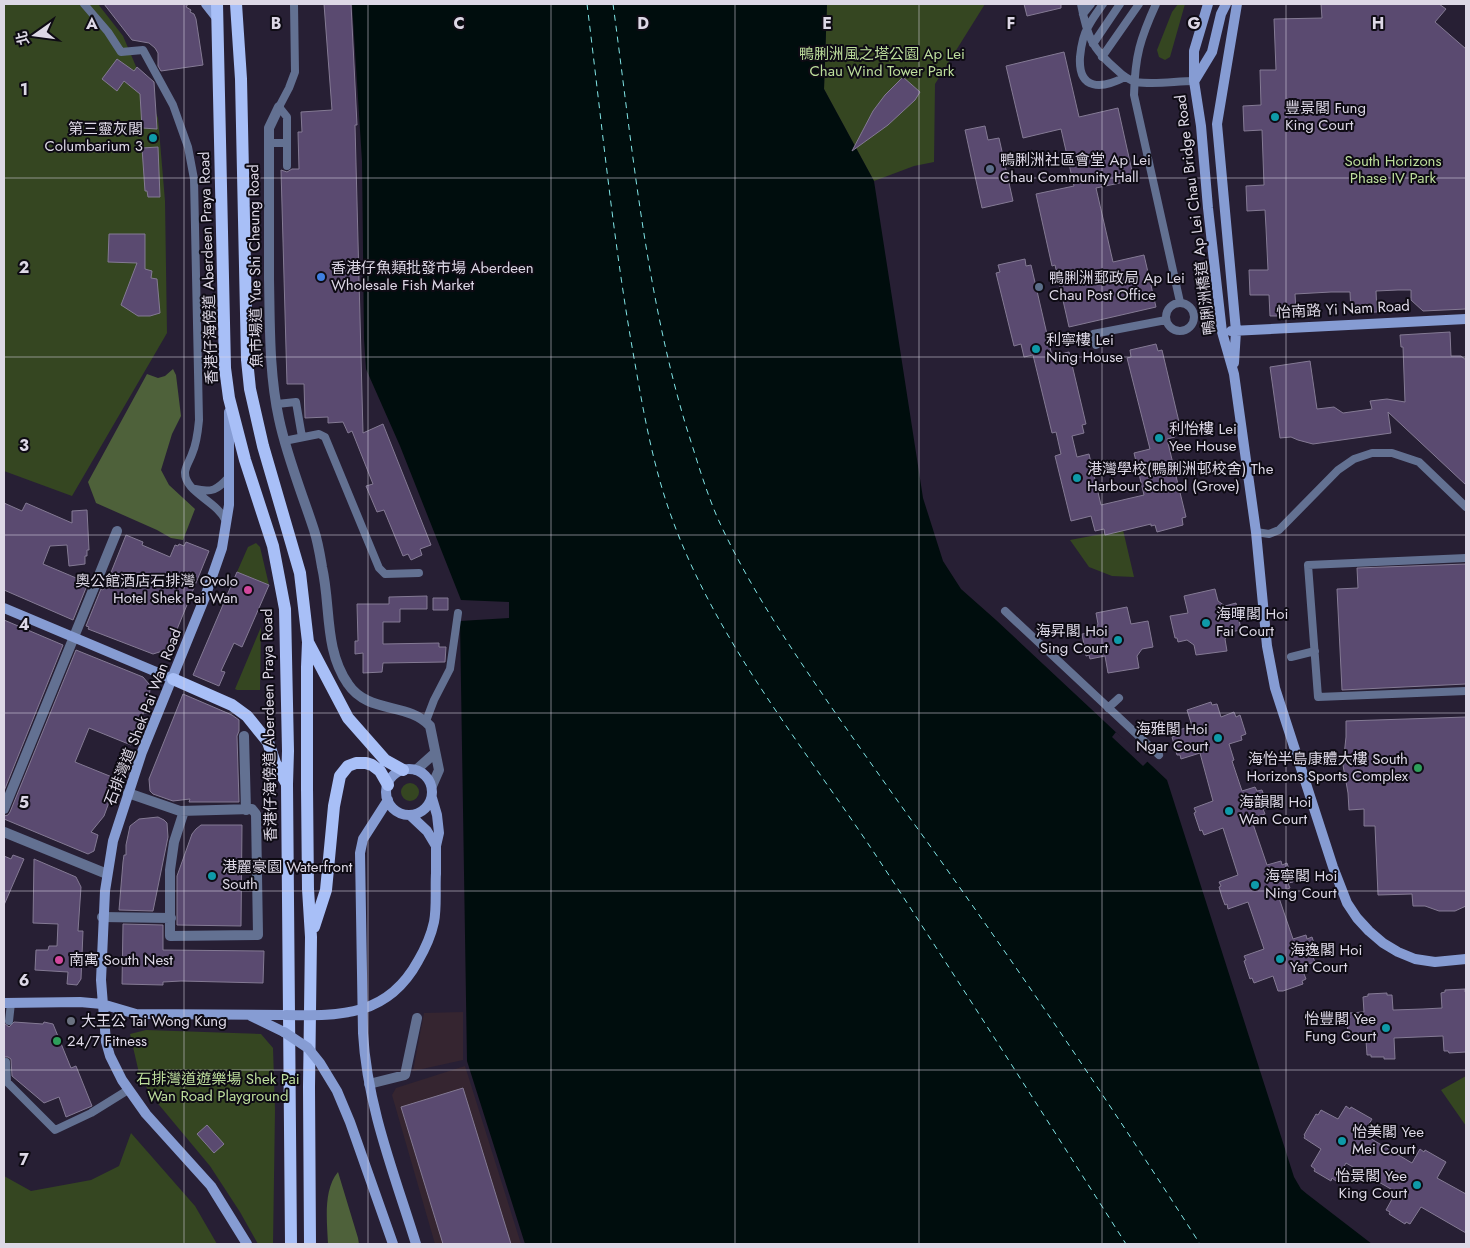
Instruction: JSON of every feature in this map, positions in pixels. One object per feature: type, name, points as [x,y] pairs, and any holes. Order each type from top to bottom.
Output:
[{"type":"main road","points":[[206,4],[217,18]]},
{"type":"main road","name":"香港仔海傍道 Aberdeen Praya Road","points":[[217,4],[225,368],[229,398],[245,460],[272,546],[285,609],[288,752],[286,784],[291,1244]]},
{"type":"main road","points":[[236,4],[242,79],[246,336],[250,389],[262,446],[300,574],[308,642],[308,888],[311,938],[309,1087],[310,1244]]},
{"type":"main road","name":"鴨脷洲橋道 Ap Lei Chau Bridge Road","points":[[1208,4],[1194,51],[1194,81],[1201,126],[1222,332],[1234,374],[1256,532],[1267,646],[1275,688],[1333,867],[1348,903],[1357,918],[1382,943],[1415,959],[1435,962],[1466,959]]},
{"type":"main road","points":[[1194,81],[1212,52],[1221,14],[1226,4]]},
{"type":"main road","name":"鴨脷洲橋道 Ap Lei Chau Bridge Road","points":[[1234,374],[1236,331],[1217,124],[1237,4]]},
{"type":"main road","name":"怡南路 Yi Nam Road","points":[[1222,332],[1466,319]]},
{"type":"main road","name":"石排灣道 Shek Pai Wan Road","points":[[229,398],[229,505],[222,548],[215,572],[142,752],[114,841],[107,874],[102,917],[102,1004],[106,1042],[110,1056],[128,1090],[146,1114],[211,1186],[247,1244]]},
{"type":"main road","points":[[4,608],[232,705],[247,716],[268,742],[275,763],[286,784]]},
{"type":"main road","points":[[7,1003],[71,1002],[102,1004],[136,1014],[328,1015],[356,1011],[377,1003],[395,992],[407,980],[423,953],[434,921],[436,846],[439,833],[438,815],[432,798],[432,786],[428,778],[385,760],[348,718],[308,642]]},
{"type":"main road","points":[[311,938],[326,890],[334,806],[340,776],[348,766],[356,763],[366,763],[380,770],[388,785]]},
{"type":"main road","points":[[410,770],[392,778],[388,785],[386,791],[388,800],[393,808],[398,812],[410,815],[416,814],[424,810],[432,798]]},
{"type":"main road","points":[[388,800],[364,839],[360,853],[362,1033],[369,1084],[416,1244]]},
{"type":"main road","points":[[375,821],[398,812]]},
{"type":"main road","points":[[410,815],[427,831],[436,846]]},
{"type":"main road","points":[[250,1015],[284,1032],[308,1048],[328,1075],[350,1122],[393,1244]]},
{"type":"street","name":"魚市場道 Yue Shi Cheung Road","points":[[279,107],[268,128],[270,364],[284,441],[315,532],[324,577],[330,637],[338,666],[356,694],[366,700],[410,713],[426,721]]},
{"type":"street","points":[[4,809],[117,530]]},
{"type":"street","points":[[426,721],[430,726],[439,770],[432,786]]},
{"type":"street","points":[[244,736],[246,810]]},
{"type":"street","points":[[410,770],[435,753]]},
{"type":"street","points":[[128,793],[166,807],[184,811],[252,809],[256,814],[258,935],[170,936],[170,870],[174,842],[184,811]]},
{"type":"street","points":[[4,832],[107,874]]},
{"type":"street","points":[[102,917],[170,918]]},
{"type":"street","points":[[369,1084],[405,1075],[417,1018]]},
{"type":"lane","points":[[84,4],[108,32],[120,52],[143,50],[173,105],[188,147],[194,179],[199,420],[195,446],[186,469],[189,486],[213,504],[222,513],[226,521]]},
{"type":"lane","points":[[287,166],[287,117],[279,107],[295,72],[294,4]]},
{"type":"lane","points":[[1081,4],[1093,44],[1102,58],[1134,82]]},
{"type":"lane","points":[[1083,14],[1091,4]]},
{"type":"lane","points":[[1103,4],[1087,28],[1081,49],[1080,61],[1084,79],[1091,84],[1100,86],[1113,84],[1125,77]]},
{"type":"lane","points":[[1093,44],[1120,4]]},
{"type":"lane","points":[[1102,58],[1139,4]]},
{"type":"lane","name":"鴨脷洲橋道 Ap Lei Chau Bridge Road","points":[[1156,4],[1139,44],[1134,95],[1180,302]]},
{"type":"lane","name":"鴨脷洲橋道 Ap Lei Chau Bridge Road","points":[[1134,82],[1194,81]]},
{"type":"lane","points":[[269,143],[287,143]]},
{"type":"lane","points":[[1180,302],[1192,308],[1194,317],[1188,329],[1179,331],[1170,328],[1166,320],[1166,311],[1172,305],[1180,302]]},
{"type":"lane","points":[[1096,345],[1093,334],[1166,320]]},
{"type":"lane","points":[[277,404],[296,402],[302,437]]},
{"type":"lane","points":[[284,441],[320,434],[325,437],[379,568],[385,574],[419,573]]},
{"type":"lane","points":[[1256,532],[1269,534],[1279,530],[1338,470],[1354,459],[1372,453],[1392,453],[1419,462],[1466,507]]},
{"type":"lane","points":[[189,486],[207,492],[212,491],[224,483],[228,477]]},
{"type":"lane","points":[[1466,558],[1308,565],[1318,697],[1466,691]]},
{"type":"lane","points":[[1005,611],[1159,756]]},
{"type":"lane","points":[[426,721],[434,700],[450,669],[458,613]]},
{"type":"lane","points":[[1291,657],[1315,652]]},
{"type":"lane","points":[[1108,708],[1119,698]]},
{"type":"lane","points":[[7,1003],[9,1021]]},
{"type":"lane","points":[[6,1062],[7,1082],[55,1130],[91,1113],[128,1090]]},
{"type":"shaded area","points":[[352,4],[827,4],[824,89],[874,181],[923,498],[943,561],[961,589],[1167,780],[1294,1177],[1301,1189],[1372,1244],[525,1244],[467,1061],[460,621],[509,618],[509,602],[461,600],[400,446],[366,369],[362,161]]},
{"type":"shaded area","points":[[463,1012],[463,1060],[413,1071],[424,1013]]},
{"type":"shaded area","points":[[465,1066],[521,1244],[435,1244],[392,1095],[396,1088]]},
{"type":"green space","points":[[4,4],[98,4],[123,36],[158,118],[165,201],[167,333],[72,496],[4,471]]},
{"type":"green space","name":"鴨脷洲風之塔公園 Ap Lei Chau Wind Tower Park","points":[[827,4],[985,4],[935,84],[934,162],[914,166],[874,181],[824,89]]},
{"type":"green space","points":[[1178,4],[1185,4],[1170,57],[1165,60],[1159,57],[1157,50],[1172,12]]},
{"type":"green space","points":[[173,369],[176,375],[181,416],[172,434],[161,470],[169,485],[195,509],[183,540],[171,538],[96,503],[88,482],[147,374],[158,378],[165,376]]},
{"type":"green space","points":[[1123,530],[1134,577],[1112,576],[1089,567],[1070,540]]},
{"type":"green space","points":[[256,543],[260,547],[269,585],[237,572],[248,547]]},
{"type":"green space","points":[[261,627],[260,690],[237,690],[235,689]]},
{"type":"green space","points":[[406,783],[414,783],[419,788],[417,799],[406,801],[401,796],[401,788]]},
{"type":"green space","name":"石排灣道遊樂場 Shek Pai Wan Road Playground","points":[[146,1030],[261,1034],[273,1048],[275,1110],[273,1244],[258,1244],[210,1166],[150,1094],[139,1073],[130,1034]]},
{"type":"green space","points":[[1466,1076],[1466,1126],[1441,1090]]},
{"type":"green space","points":[[131,1133],[195,1206],[217,1244],[4,1244],[4,1176],[31,1191],[91,1180],[119,1166]]},
{"type":"green space","points":[[338,1172],[359,1244],[328,1244],[328,1197],[333,1179]]},
{"type":"pier","points":[[1116,732],[1148,761],[1143,766],[1112,737]]},
{"type":"building","points":[[104,4],[188,4],[186,7],[191,10],[190,12],[194,14],[196,19],[203,65],[161,71],[158,66],[158,53],[155,48],[149,43],[132,40]]},
{"type":"building","name":"香港仔魚類批發市場 Aberdeen Wholesale Fish Market","points":[[324,4],[351,4],[357,125],[355,125],[363,433],[383,424],[431,545],[420,549],[422,555],[411,560],[408,554],[403,556],[384,510],[377,512],[366,486],[373,484],[352,431],[348,433],[343,422],[328,423],[328,417],[305,418],[304,384],[287,384],[281,170],[287,172],[292,169],[299,169],[298,132],[302,132],[301,112],[332,110]]},
{"type":"building","points":[[1024,4],[1061,4],[1061,8],[1027,16]]},
{"type":"building","points":[[1321,4],[1439,4],[1446,9],[1435,22],[1466,49],[1466,309],[1423,311],[1411,300],[1411,290],[1398,290],[1376,291],[1377,312],[1351,313],[1350,292],[1331,292],[1295,294],[1296,311],[1291,311],[1291,316],[1270,316],[1269,295],[1250,295],[1249,270],[1268,270],[1265,210],[1247,211],[1246,186],[1264,185],[1262,130],[1244,131],[1243,106],[1261,105],[1260,70],[1276,70],[1274,19],[1322,18]]},
{"type":"building","points":[[1064,52],[1079,117],[1118,108],[1134,180],[1096,188],[1113,262],[1144,255],[1156,307],[1069,327],[1055,265],[1052,266],[1036,194],[1074,186],[1061,129],[1023,138],[1006,66]]},
{"type":"building","points":[[117,59],[134,71],[137,67],[154,82],[157,129],[142,128],[140,94],[124,81],[117,91],[102,79]]},
{"type":"building","points":[[903,77],[920,92],[915,100],[888,125],[852,151],[873,111],[885,95]]},
{"type":"building","name":"鴨脷洲社區會堂 Ap Lei Chau Community Hall","points":[[985,126],[988,140],[999,138],[1013,201],[982,208],[965,130]]},
{"type":"building","points":[[158,147],[160,197],[148,197],[147,191],[145,191],[142,148]]},
{"type":"building","points":[[109,234],[145,234],[145,269],[152,271],[151,278],[157,279],[160,313],[150,316],[138,316],[121,305],[137,263],[108,262]]},
{"type":"building","points":[[1025,259],[1026,266],[1031,265],[1052,356],[1069,352],[1086,424],[1082,425],[1084,433],[1072,436],[1077,457],[1089,454],[1101,505],[1144,495],[1134,453],[1150,449],[1127,358],[1131,357],[1130,350],[1156,344],[1158,351],[1162,350],[1179,422],[1172,424],[1175,437],[1167,439],[1186,517],[1182,518],[1183,525],[1157,532],[1155,525],[1151,526],[1151,524],[1105,535],[1104,529],[1095,531],[1091,516],[1071,521],[1055,456],[1061,454],[1056,432],[1052,433],[1033,355],[1024,357],[1021,344],[1014,346],[996,273],[1000,272],[998,265]]},
{"type":"building","points":[[1450,332],[1451,356],[1461,356],[1466,360],[1466,485],[1388,412],[1391,433],[1313,444],[1291,437],[1280,438],[1270,367],[1310,361],[1317,409],[1334,407],[1343,413],[1372,409],[1370,401],[1387,399],[1405,402],[1403,347],[1401,347],[1400,335]]},
{"type":"building","points":[[4,503],[22,511],[26,503],[72,523],[72,511],[87,510],[89,550],[87,550],[87,556],[85,556],[85,564],[69,566],[67,545],[50,546],[43,564],[88,583],[73,620],[4,590]]},
{"type":"building","points":[[126,535],[143,542],[142,545],[170,557],[175,545],[184,546],[186,542],[209,551],[171,644],[166,650],[153,654],[88,629],[89,627],[86,626],[101,589],[103,590],[108,580]]},
{"type":"building","points":[[1466,564],[1466,684],[1342,690],[1337,589],[1358,588],[1357,568]]},
{"type":"building","points":[[237,572],[269,585],[242,647],[234,643],[221,671],[225,672],[219,686],[193,675]]},
{"type":"building","name":"海暉閣 Hoi Fai Court","points":[[1215,589],[1218,601],[1225,606],[1236,603],[1241,630],[1230,632],[1225,639],[1227,651],[1196,655],[1194,645],[1187,640],[1178,642],[1177,638],[1175,638],[1170,616],[1188,613],[1184,596]]},
{"type":"building","points":[[427,596],[427,609],[400,609],[400,622],[383,622],[383,644],[439,643],[439,647],[446,647],[445,662],[383,663],[382,672],[363,673],[363,653],[355,654],[355,641],[358,641],[357,604],[389,604],[389,597]]},
{"type":"building","points":[[433,598],[448,598],[448,610],[433,610]]},
{"type":"building","name":"海昇閣 Hoi Sing Court","points":[[1127,607],[1131,624],[1148,621],[1153,647],[1142,649],[1137,656],[1139,668],[1108,673],[1105,656],[1090,659],[1089,655],[1086,656],[1082,634],[1094,632],[1098,624],[1096,613]]},
{"type":"building","points":[[4,620],[63,645],[4,791]]},
{"type":"building","points":[[76,650],[143,677],[149,684],[150,689],[149,698],[131,745],[89,728],[75,762],[117,779],[113,789],[110,788],[108,805],[104,816],[91,832],[98,835],[94,851],[88,854],[4,819],[4,816],[10,812]]},
{"type":"building","points":[[183,694],[232,715],[239,720],[237,736],[239,802],[189,802],[190,799],[173,801],[153,794],[150,791],[149,779]]},
{"type":"building","points":[[1211,702],[1212,705],[1217,704],[1221,717],[1234,712],[1236,717],[1240,715],[1246,734],[1241,736],[1242,740],[1229,744],[1234,760],[1232,761],[1242,791],[1255,787],[1257,791],[1262,790],[1268,808],[1263,809],[1265,814],[1251,818],[1267,865],[1281,861],[1282,865],[1287,863],[1293,882],[1288,883],[1290,888],[1277,892],[1293,939],[1306,935],[1307,939],[1312,937],[1318,956],[1313,957],[1315,962],[1301,966],[1306,979],[1302,981],[1303,984],[1283,991],[1278,991],[1273,976],[1254,983],[1252,978],[1250,979],[1244,956],[1264,949],[1248,902],[1228,909],[1222,897],[1219,882],[1238,875],[1223,828],[1204,835],[1202,830],[1200,831],[1194,813],[1196,812],[1194,808],[1213,801],[1200,753],[1181,759],[1180,755],[1177,755],[1172,737],[1174,736],[1172,732],[1192,726],[1187,710]]},
{"type":"building","points":[[1466,717],[1466,906],[1455,911],[1439,911],[1425,906],[1413,906],[1412,894],[1378,895],[1375,826],[1364,826],[1364,809],[1349,810],[1343,765],[1346,721]]},
{"type":"building","points":[[158,817],[167,823],[168,837],[153,911],[119,910],[123,862],[124,855],[126,855],[130,826],[139,819]]},
{"type":"building","name":"港麗豪園 Waterfront South","points":[[201,825],[242,825],[241,926],[177,925],[177,876],[192,834]]},
{"type":"building","points":[[13,855],[24,859],[4,905],[4,856],[11,859]]},
{"type":"building","points":[[34,859],[76,877],[81,887],[78,931],[83,931],[81,979],[77,985],[67,984],[68,972],[35,970],[36,950],[48,950],[49,946],[57,946],[58,924],[33,923]]},
{"type":"building","points":[[123,924],[163,925],[163,950],[264,951],[263,983],[181,981],[163,982],[163,985],[122,984]]},
{"type":"building","points":[[1465,989],[1466,1052],[1449,1053],[1444,1051],[1443,1036],[1394,1038],[1395,1059],[1384,1059],[1384,1057],[1371,1057],[1371,1055],[1367,1055],[1366,1040],[1348,1041],[1347,1018],[1350,1018],[1349,1013],[1364,1012],[1363,997],[1368,996],[1368,994],[1387,993],[1387,995],[1392,995],[1393,1010],[1423,1009],[1442,1008],[1441,993],[1445,992],[1445,990]]},
{"type":"building","points":[[14,1022],[43,1024],[44,1022],[53,1024],[71,1068],[76,1066],[92,1106],[66,1117],[59,1097],[44,1103],[12,1076],[11,1059],[4,1057],[4,1023],[9,1027]]},
{"type":"building","points":[[463,1088],[511,1244],[443,1244],[401,1107]]},
{"type":"building","points":[[1346,1106],[1372,1119],[1363,1134],[1412,1163],[1420,1149],[1446,1162],[1437,1178],[1466,1194],[1466,1233],[1421,1207],[1410,1224],[1406,1222],[1405,1224],[1386,1210],[1396,1192],[1346,1163],[1336,1181],[1332,1178],[1331,1181],[1314,1171],[1315,1169],[1311,1166],[1321,1149],[1304,1138],[1304,1135],[1316,1114],[1318,1115],[1321,1110],[1338,1119]]},
{"type":"building","points":[[207,1125],[224,1144],[214,1153],[197,1134]]},
{"type":"ferry route","points":[[587,4],[618,257],[638,383],[662,489],[687,557],[709,602],[761,688],[875,854],[1126,1244]]},
{"type":"ferry route","points":[[613,4],[641,216],[660,322],[686,426],[718,519],[757,594],[803,665],[1032,992],[1134,1142],[1200,1244]]},
{"type":"place","name":"豐景閣 Fung King Court","points":[[1275,117]]},
{"type":"place","name":"第三靈灰閣 Columbarium 3","points":[[153,138]]},
{"type":"place","name":"鴨脷洲社區會堂 Ap Lei Chau Community Hall","points":[[990,169]]},
{"type":"place","name":"香港仔魚類批發市場 Aberdeen Wholesale Fish Market","points":[[321,277]]},
{"type":"place","name":"鴨脷洲郵政局 Ap Lei Chau Post Office","points":[[1039,287]]},
{"type":"place","name":"利寧樓 Lei Ning House","points":[[1036,349]]},
{"type":"place","name":"利怡樓 Lei Yee House","points":[[1159,438]]},
{"type":"place","name":"港灣學校(鴨脷洲邨校舍) The Harbour School (Grove)","points":[[1077,478]]},
{"type":"place","name":"奧公館酒店石排灣 Ovolo Hotel Shek Pai Wan","points":[[248,590]]},
{"type":"place","name":"海暉閣 Hoi Fai Court","points":[[1206,623]]},
{"type":"place","name":"海昇閣 Hoi Sing Court","points":[[1118,640]]},
{"type":"place","name":"海雅閣 Hoi Ngar Court","points":[[1218,738]]},
{"type":"place","name":"海怡半島康體大樓 South Horizons Sports Complex","points":[[1418,768]]},
{"type":"place","name":"海韻閣 Hoi Wan Court","points":[[1229,811]]},
{"type":"place","name":"港麗豪園 Waterfront South","points":[[212,876]]},
{"type":"place","name":"海寧閣 Hoi Ning Court","points":[[1255,885]]},
{"type":"place","name":"海逸閣 Hoi Yat Court","points":[[1280,959]]},
{"type":"place","name":"南寓 South Nest","points":[[59,960]]},
{"type":"place","name":"大王公 Tai Wong Kung","points":[[71,1021]]},
{"type":"place","name":"怡豐閣 Yee Fung Court","points":[[1386,1028]]},
{"type":"place","name":"24/7 Fitness","points":[[57,1041]]},
{"type":"place","name":"怡美閣 Yee Mei Court","points":[[1342,1141]]},
{"type":"place","name":"怡景閣 Yee King Court","points":[[1417,1185]]},
{"type":"park label","name":"South Horizons Phase IV Park","points":[[1393,170]]}]
